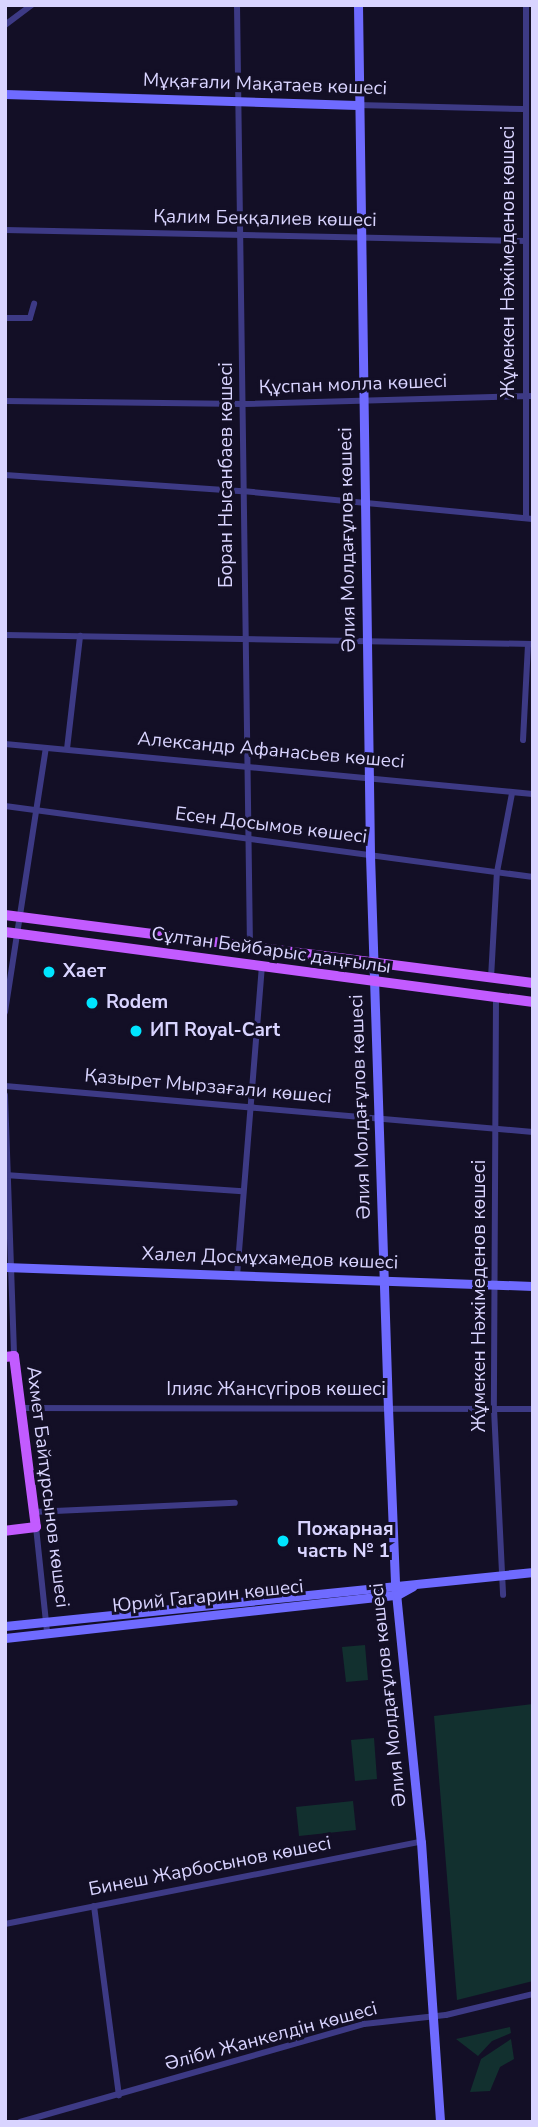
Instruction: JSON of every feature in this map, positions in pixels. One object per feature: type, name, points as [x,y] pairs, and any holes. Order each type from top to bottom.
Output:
[{"type":"main road","name":"Әлия Молдағұлов көшесі","points":[[358,5],[357,105],[370,855],[388,1408],[396,1583],[421,1842],[440,2122]]},
{"type":"main road","name":"Мұқағали Мақатаев көшесі","points":[[5,94],[357,105]]},
{"type":"main road","name":"Сұлтан Бейбарыс даңғылы","points":[[5,915],[250,945],[375,965],[533,983]]},
{"type":"main road","points":[[135,949],[137,931]]},
{"type":"main road","name":"Сұлтан Бейбарыс даңғылы","points":[[5,932],[533,1002]]},
{"type":"main road","name":"Халел Досмұхамедов көшесі","points":[[8,1267],[533,1286]]},
{"type":"main road","name":"Ахмет Байтұрсынов көшесі","points":[[9,1357],[20,1408],[36,1527]]},
{"type":"main road","points":[[5,1531],[36,1527]]},
{"type":"main road","name":"Юрий Гагарин көшесі","points":[[5,1626],[396,1583],[413,1586],[533,1572]]},
{"type":"main road","name":"Юрий Гагарин көшесі","points":[[5,1638],[397,1595],[413,1586]]},
{"type":"street","points":[[5,25],[32,5]]},
{"type":"street","name":"Боран Нысанбаев көшесі","points":[[237,5],[250,945]]},
{"type":"street","name":"Жұмекен Нәжімеденов көшесі","points":[[526,5],[523,109],[529,519]]},
{"type":"street","name":"Мұқағали Мақатаев көшесі","points":[[357,105],[523,109]]},
{"type":"street","name":"Қалим Бекқалиев көшесі","points":[[5,230],[525,241]]},
{"type":"street","points":[[5,318],[30,318],[34,304]]},
{"type":"street","name":"Құспан молла көшесі","points":[[5,401],[243,404],[529,396]]},
{"type":"street","points":[[5,475],[242,491],[529,519]]},
{"type":"street","points":[[5,635],[530,644],[523,740]]},
{"type":"street","points":[[67,749],[80,636]]},
{"type":"street","name":"Александр Афанасьев көшесі","points":[[5,744],[369,775],[533,794]]},
{"type":"street","points":[[5,1012],[46,748]]},
{"type":"street","points":[[491,978],[497,872],[512,793]]},
{"type":"street","name":"Есен Досымов көшесі","points":[[5,806],[533,877]]},
{"type":"street","points":[[237,1276],[262,967]]},
{"type":"street","name":"Жұмекен Нәжімеденов көшесі","points":[[496,998],[494,1409],[503,1595]]},
{"type":"street","name":"Қазырет Мырзағали көшесі","points":[[5,1086],[533,1132]]},
{"type":"street","name":"Ахмет Байтұрсынов көшесі","points":[[5,1095],[9,1357]]},
{"type":"street","points":[[6,1175],[242,1191]]},
{"type":"street","name":"Ілияс Жансүгіров көшесі","points":[[20,1408],[533,1409]]},
{"type":"street","points":[[33,1512],[235,1503]]},
{"type":"street","name":"Ахмет Байтұрсынов көшесі","points":[[36,1527],[47,1632]]},
{"type":"street","name":"Бинеш Жарбосынов көшесі","points":[[5,1924],[421,1842]]},
{"type":"street","points":[[94,1906],[119,2095]]},
{"type":"street","name":"Әліби Жанкелдін көшесі","points":[[20,2122],[365,2024],[432,2017],[533,1994]]},
{"type":"green space","points":[[365,1645],[368,1680],[346,1682],[342,1647]]},
{"type":"green space","points":[[533,1704],[533,1981],[457,2000],[434,1716]]},
{"type":"green space","points":[[374,1738],[377,1779],[355,1781],[351,1740]]},
{"type":"green space","points":[[353,1801],[356,1830],[299,1836],[296,1807]]},
{"type":"green space","points":[[510,2027],[511,2033],[492,2041],[478,2056],[456,2039]]},
{"type":"green space","points":[[511,2039],[514,2059],[500,2067],[490,2091],[470,2092],[481,2059]]},
{"type":"place","name":"Хает","points":[[49,972]]},
{"type":"place","name":"Rodem","points":[[92,1003]]},
{"type":"place","name":"ИП Royal-Cart","points":[[136,1031]]},
{"type":"place","name":"Пожарная часть № 1","points":[[283,1541]]}]
